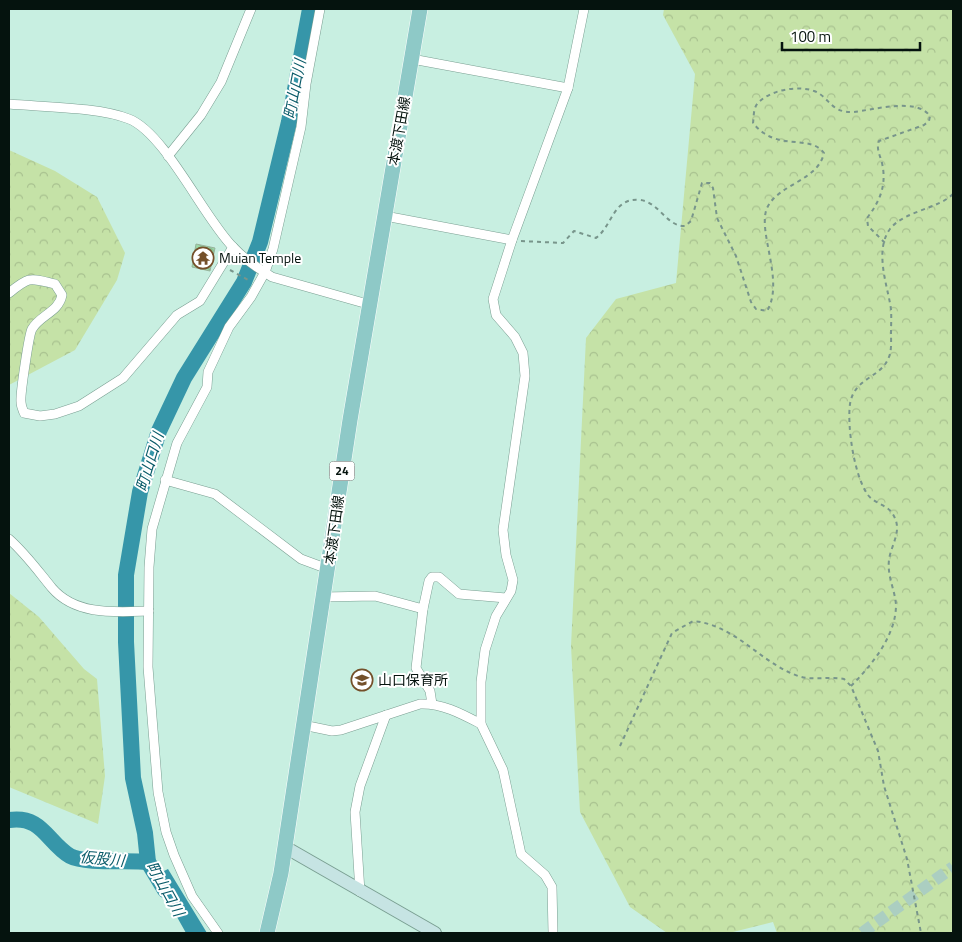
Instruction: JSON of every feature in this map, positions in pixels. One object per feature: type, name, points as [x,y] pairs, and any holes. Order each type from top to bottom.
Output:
[{"type":"main road","name":"本渡下田線","points":[[266,933],[285,847],[350,420],[420,9]]},
{"type":"street","points":[[168,156],[201,114],[220,82],[251,9]]},
{"type":"street","points":[[218,933],[192,896],[166,832],[158,792],[151,714],[147,611],[152,529],[177,443],[206,387],[208,372],[229,328],[251,297],[273,249],[297,144],[320,9]]},
{"type":"street","points":[[553,933],[552,887],[545,876],[521,854],[503,770],[480,724],[484,650],[496,616],[511,591],[513,580],[506,555],[503,530],[511,462],[525,376],[523,353],[515,337],[496,315],[493,299],[512,240],[568,88],[584,9]]},
{"type":"street","points":[[412,59],[568,88]]},
{"type":"street","points":[[9,104],[87,111],[128,118],[140,124],[168,156],[233,247],[263,271],[272,277],[371,305]]},
{"type":"street","points":[[385,216],[512,240]]},
{"type":"street","points":[[9,293],[26,279],[32,279],[55,284],[62,295],[61,304],[31,330],[26,351],[27,364],[21,402],[24,413],[40,416],[55,414],[79,406],[123,378],[177,314],[200,301],[233,247]]},
{"type":"street","points":[[165,480],[215,494],[301,559],[328,569]]},
{"type":"street","points":[[9,539],[26,554],[53,590],[68,602],[88,610],[147,611]]},
{"type":"street","points":[[432,704],[430,691],[416,668],[423,609],[429,581],[432,577],[439,578],[459,594],[506,598]]},
{"type":"street","points":[[323,597],[375,596],[423,609]]},
{"type":"street","points":[[303,725],[332,731],[420,704],[432,704],[464,715],[480,724]]},
{"type":"street","points":[[360,892],[355,812],[360,786],[386,715]]},
{"type":"street","points":[[285,847],[360,892],[435,933]]},
{"type":"path","points":[[512,240],[563,243],[574,231],[596,238],[604,232],[619,204],[626,201],[639,200],[650,202],[677,226],[685,226],[691,221],[702,183],[710,183],[713,188],[717,218],[736,256],[751,302],[756,310],[767,311],[773,290],[766,210],[773,200],[810,174],[823,160],[824,153],[819,146],[797,144],[762,135],[753,123],[754,112],[758,102],[770,96],[783,90],[804,88],[816,92],[838,110],[851,112],[913,106],[925,110],[930,116],[929,121],[924,125],[879,141],[877,146],[885,178],[880,201],[867,218],[868,226],[885,243]]},
{"type":"path","points":[[851,686],[871,666],[881,650],[892,624],[896,606],[889,559],[897,535],[896,523],[892,512],[868,495],[850,444],[850,403],[856,388],[884,367],[889,358],[891,304],[884,279],[885,243],[890,229],[953,194]]},
{"type":"path","points":[[230,270],[254,283]]},
{"type":"path","points":[[620,746],[672,633],[693,620],[717,625],[775,664],[797,676],[812,679],[835,677],[844,679],[851,686],[878,751],[884,786],[907,859],[921,933]]},
{"type":"green space","points":[[664,9],[953,9],[953,933],[777,933],[773,922],[729,933],[667,933],[630,907],[580,812],[571,646],[586,338],[616,299],[676,283],[695,74],[663,15]]},
{"type":"green space","points":[[9,150],[55,171],[97,197],[125,253],[117,280],[75,350],[9,385]]},
{"type":"green space","points":[[9,593],[39,617],[84,669],[97,679],[105,776],[98,824],[9,787]]},
{"type":"water","points":[[154,868],[164,871],[168,869],[207,933],[186,933],[154,876]]},
{"type":"building","name":"Muian Temple","points":[[196,244],[215,248],[210,271],[192,267]]},
{"type":"waterway","name":"町山口川","points":[[165,890],[148,862],[145,833],[133,778],[126,642],[126,575],[140,492],[159,431],[184,378],[244,282],[260,242],[289,122],[310,9]]},
{"type":"waterway","name":"仮股川","points":[[9,820],[20,820],[37,826],[70,856],[96,861],[148,862]]},
{"type":"tunnel","points":[[862,933],[953,867]]},
{"type":"place","name":"Muian Temple","points":[[203,258]]},
{"type":"place","name":"山口保育所","points":[[362,680]]}]
